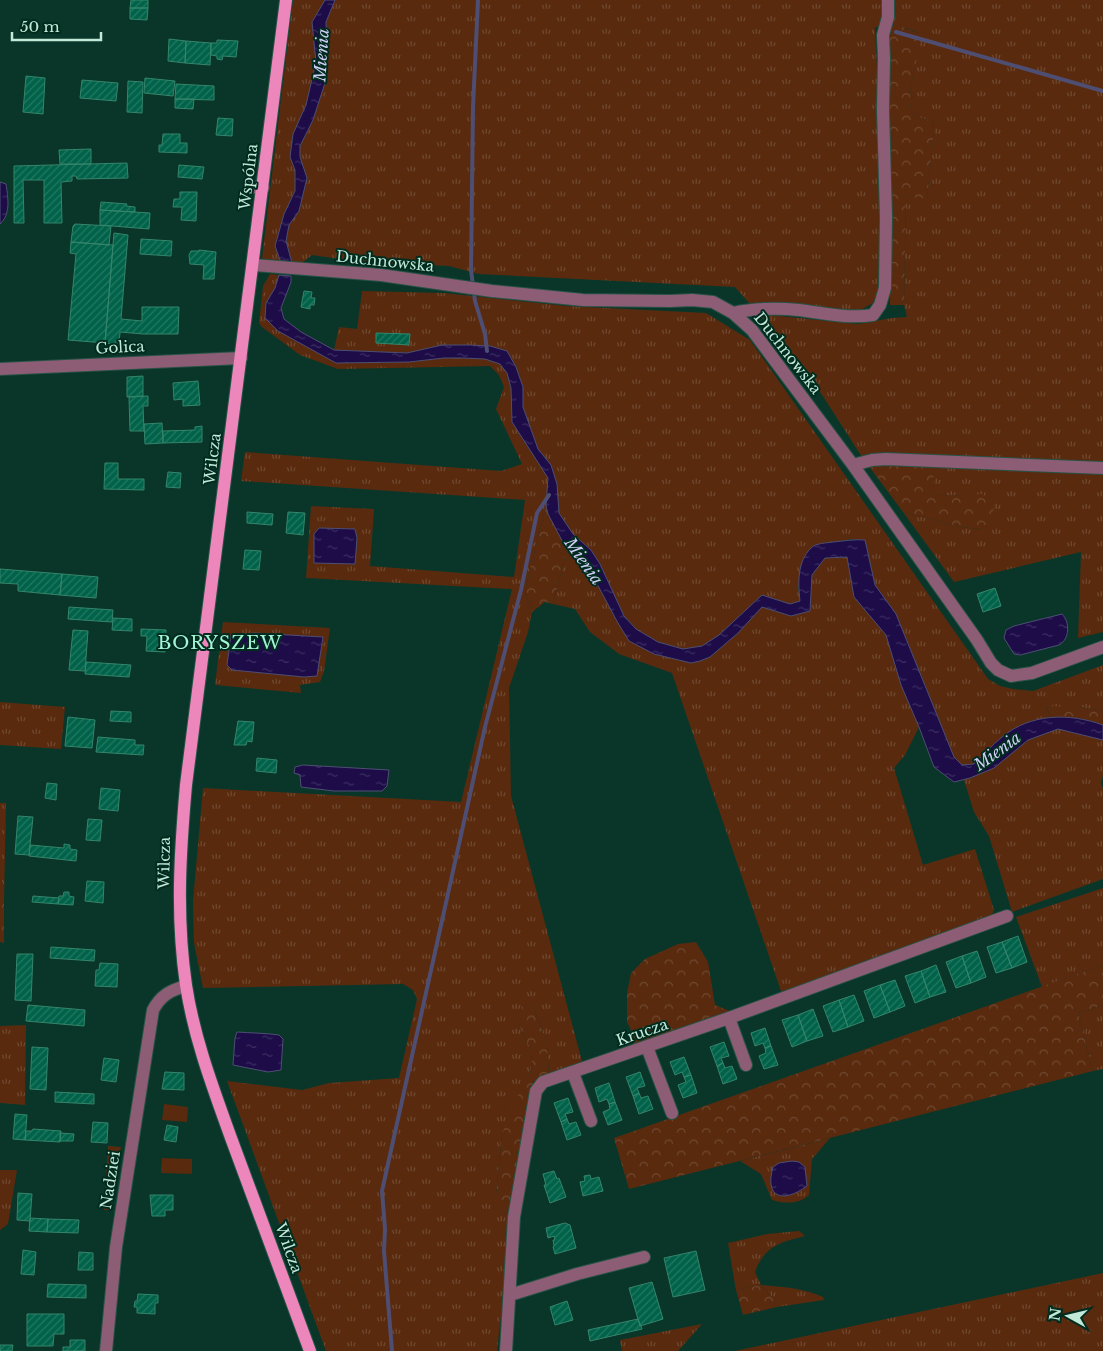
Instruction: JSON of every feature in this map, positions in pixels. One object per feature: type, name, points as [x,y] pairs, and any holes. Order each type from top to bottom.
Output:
[{"type":"main road","name":"Wspólna","points":[[241,358],[253,265],[257,188],[286,0]]},
{"type":"main road","name":"Wilcza","points":[[241,358],[181,833],[179,880],[180,928],[186,986],[204,1062],[310,1351]]},
{"type":"street","points":[[733,313],[763,309],[798,310],[858,317],[873,315],[880,305],[885,288],[886,217],[883,35],[888,17],[888,0]]},
{"type":"street","name":"Duchnowska","points":[[253,265],[380,275],[473,288],[583,300],[692,300],[713,302],[733,313],[752,330],[853,465],[977,640],[991,663],[998,670],[1011,676],[1019,676],[1103,647]]},
{"type":"street","name":"Golica","points":[[0,369],[241,358]]},
{"type":"street","points":[[853,465],[872,460],[886,459],[1103,468]]},
{"type":"street","name":"Krucza","points":[[506,1351],[514,1217],[536,1091],[543,1082],[729,1018],[1007,916]]},
{"type":"street","name":"Nadziei","points":[[106,1351],[116,1247],[153,1014],[162,996],[186,986]]},
{"type":"street","points":[[729,1018],[746,1065]]},
{"type":"street","points":[[647,1047],[672,1113]]},
{"type":"street","points":[[573,1073],[591,1121]]},
{"type":"street","points":[[510,1295],[577,1274],[644,1257]]},
{"type":"green space","points":[[293,0],[325,0],[313,22],[316,62],[306,105],[293,134],[290,157],[295,170],[295,191],[284,214],[275,246],[280,260],[267,260],[262,258]]},
{"type":"green space","points":[[335,0],[1103,0],[1103,462],[862,457],[806,370],[759,314],[858,324],[907,317],[904,305],[906,196],[927,198],[934,130],[933,121],[916,115],[910,105],[919,33],[902,27],[875,27],[881,151],[881,294],[873,303],[859,311],[780,303],[749,303],[735,287],[479,274],[449,266],[361,262],[312,255],[302,263],[292,263],[286,241],[289,225],[299,211],[307,178],[300,157],[300,146],[313,120],[327,50],[326,22]]},
{"type":"green space","points":[[897,25],[919,33],[920,45],[911,89],[910,105],[916,115],[933,121],[934,130],[927,199],[906,196],[904,305],[890,305],[889,28]]},
{"type":"green space","points":[[270,274],[279,275],[275,288],[266,303],[291,338],[336,363],[409,362],[463,358],[485,359],[500,364],[507,373],[511,388],[512,422],[548,478],[546,506],[525,591],[532,612],[528,632],[509,688],[511,796],[583,1065],[549,1076],[547,1043],[532,1004],[518,1023],[531,1050],[532,1063],[530,1075],[502,1135],[496,1194],[502,1213],[512,1216],[497,1351],[326,1351],[227,1081],[302,1090],[329,1083],[399,1078],[417,999],[413,990],[403,984],[203,988],[194,943],[193,901],[203,788],[461,802],[512,589],[306,578],[311,506],[374,509],[370,566],[514,577],[525,500],[241,481],[245,452],[501,471],[522,464],[496,409],[504,387],[499,375],[490,366],[338,369],[300,355],[259,323],[263,286]]},
{"type":"green space","points":[[362,291],[444,293],[567,306],[706,313],[750,340],[988,679],[1000,686],[1033,691],[1103,665],[1103,711],[1080,707],[1046,707],[1051,718],[1042,719],[1003,736],[974,764],[962,765],[954,757],[896,614],[875,585],[865,540],[852,539],[821,544],[798,587],[800,601],[790,604],[762,595],[719,635],[702,646],[683,649],[658,642],[636,629],[624,616],[600,564],[591,550],[573,534],[559,513],[557,484],[551,465],[538,449],[531,430],[523,407],[523,387],[516,367],[470,345],[442,345],[407,353],[334,350],[339,327],[357,329]]},
{"type":"green space","points":[[868,465],[934,465],[933,496],[983,494],[994,506],[992,520],[981,529],[961,527],[903,512]]},
{"type":"green space","points":[[934,465],[1103,472],[1103,632],[1078,638],[1081,552],[954,582],[903,512],[961,527],[981,529],[983,495],[933,496]]},
{"type":"green space","points":[[546,506],[548,514],[567,550],[553,604],[545,602],[532,612],[525,591]]},
{"type":"green space","points":[[567,550],[589,569],[618,623],[654,654],[691,663],[710,657],[738,633],[762,607],[791,616],[810,611],[812,575],[825,558],[847,557],[854,597],[886,635],[901,685],[919,727],[905,755],[894,768],[923,865],[975,849],[994,910],[990,919],[782,994],[672,673],[619,654],[590,632],[575,609],[553,604]]},
{"type":"green space","points":[[223,622],[330,628],[324,671],[320,682],[300,685],[301,693],[215,685]]},
{"type":"green space","points":[[0,702],[65,707],[61,749],[0,745]]},
{"type":"green space","points":[[1046,706],[1080,707],[1103,711],[1103,725],[1077,718],[1051,718]]},
{"type":"green space","points":[[1058,729],[1103,740],[1103,775],[1101,783],[1103,789],[1103,879],[1012,912],[989,836],[974,812],[964,780],[994,768],[1028,740]]},
{"type":"green space","points":[[0,803],[6,803],[4,901],[0,901]]},
{"type":"green space","points":[[1103,888],[1103,965],[1042,987],[1016,917]]},
{"type":"green space","points":[[0,901],[4,901],[4,943],[0,942]]},
{"type":"green space","points":[[696,942],[708,962],[715,1005],[730,1011],[634,1048],[632,1032],[627,1022],[627,993],[631,973],[645,959],[678,944]]},
{"type":"green space","points":[[1103,965],[1103,1005],[1078,1013],[1093,1071],[629,1189],[614,1138]]},
{"type":"green space","points":[[532,1004],[547,1043],[549,1076],[533,1082],[512,1216],[502,1213],[497,1206],[496,1194],[502,1135],[512,1105],[530,1075],[532,1063],[531,1050],[518,1023],[518,1013],[521,1007]]},
{"type":"green space","points":[[1103,1005],[1103,1069],[1093,1071],[1078,1013]]},
{"type":"green space","points":[[26,1025],[25,1105],[0,1103],[0,1026]]},
{"type":"green space","points":[[164,1104],[188,1107],[187,1122],[162,1120]]},
{"type":"green space","points":[[830,1138],[812,1159],[809,1195],[797,1202],[787,1203],[772,1200],[761,1174],[740,1161]]},
{"type":"green space","points":[[108,1146],[121,1147],[111,1210],[104,1210]]},
{"type":"green space","points":[[162,1158],[192,1159],[192,1174],[161,1173]]},
{"type":"green space","points":[[0,1170],[17,1170],[8,1224],[0,1230]]},
{"type":"green space","points":[[799,1231],[805,1236],[774,1246],[763,1256],[755,1272],[761,1285],[736,1290],[728,1243],[767,1234]]},
{"type":"green space","points":[[1103,1273],[1103,1351],[735,1351]]},
{"type":"green space","points":[[761,1285],[792,1288],[823,1297],[824,1300],[777,1307],[772,1297]]},
{"type":"green space","points":[[761,1285],[772,1297],[777,1307],[743,1315],[736,1290]]},
{"type":"green space","points":[[702,1324],[678,1351],[622,1351],[620,1340]]},
{"type":"water","name":"Mienia","points":[[325,0],[335,0],[326,22],[325,83],[313,120],[300,146],[300,157],[307,178],[299,211],[289,225],[286,241],[292,263],[280,260],[275,246],[284,214],[295,191],[295,170],[290,157],[293,134],[306,105],[316,62],[312,22]]},
{"type":"water","points":[[0,182],[6,184],[8,200],[6,215],[0,224]]},
{"type":"water","name":"Mienia","points":[[279,275],[291,276],[291,282],[281,308],[284,319],[301,332],[334,350],[407,353],[442,345],[470,345],[490,346],[507,351],[516,367],[523,387],[523,407],[538,449],[551,465],[557,484],[559,513],[573,534],[591,550],[600,564],[624,616],[636,629],[658,642],[683,649],[702,646],[719,635],[762,595],[790,604],[800,601],[799,580],[801,566],[811,548],[825,543],[865,540],[875,585],[896,614],[954,757],[962,765],[974,764],[998,740],[1013,729],[1038,719],[1077,718],[1103,725],[1103,740],[1058,729],[1028,740],[994,768],[970,778],[954,782],[934,767],[901,685],[886,635],[854,597],[847,557],[825,558],[812,575],[810,611],[791,616],[762,607],[738,633],[710,657],[700,661],[691,663],[654,654],[629,641],[589,569],[567,550],[548,514],[546,506],[548,478],[512,422],[511,388],[507,373],[500,364],[485,359],[463,358],[409,362],[336,363],[278,331],[265,318],[266,303],[275,288]]},
{"type":"water","points":[[319,528],[355,529],[357,538],[355,564],[314,563],[314,534]]},
{"type":"water","points":[[1062,614],[1065,617],[1068,630],[1065,639],[1059,645],[1020,655],[1014,654],[1004,638],[1006,630],[1014,626]]},
{"type":"water","points":[[255,633],[323,637],[317,676],[304,677],[232,670],[227,665],[231,635]]},
{"type":"water","points":[[303,765],[389,770],[387,786],[382,791],[334,791],[301,787],[300,775],[294,773],[295,767]]},
{"type":"water","points":[[237,1032],[279,1035],[283,1039],[281,1070],[268,1072],[233,1065]]},
{"type":"water","points":[[799,1162],[805,1167],[807,1186],[791,1195],[778,1195],[771,1186],[773,1167],[779,1163]]},
{"type":"building","points":[[131,0],[148,0],[148,8],[130,8]]},
{"type":"building","points":[[130,8],[148,8],[147,20],[130,19]]},
{"type":"building","points":[[169,39],[186,41],[185,63],[168,61]]},
{"type":"building","points":[[217,40],[238,41],[236,57],[223,56],[222,60],[217,59],[217,56],[211,55],[211,43],[217,43]]},
{"type":"building","points":[[186,41],[211,43],[210,65],[185,63]]},
{"type":"building","points":[[26,76],[45,78],[43,114],[23,112]]},
{"type":"building","points":[[145,78],[175,81],[173,96],[144,93]]},
{"type":"building","points":[[82,80],[118,83],[116,101],[80,98]]},
{"type":"building","points":[[128,81],[143,82],[142,113],[127,112]]},
{"type":"building","points":[[176,84],[214,86],[214,100],[175,99]]},
{"type":"building","points":[[175,99],[194,99],[193,109],[175,108]]},
{"type":"building","points":[[218,118],[233,119],[232,136],[216,135]]},
{"type":"building","points":[[163,134],[180,134],[180,143],[187,143],[187,153],[159,152],[159,145],[162,145]]},
{"type":"building","points":[[91,149],[91,164],[60,164],[59,150]]},
{"type":"building","points":[[127,163],[128,178],[77,179],[76,176],[72,176],[72,181],[61,182],[62,223],[44,223],[44,180],[23,180],[24,223],[14,223],[14,166]]},
{"type":"building","points":[[179,165],[204,167],[202,179],[178,177]]},
{"type":"building","points":[[180,192],[197,192],[196,221],[181,220],[182,207],[173,207],[174,199],[180,199]]},
{"type":"building","points":[[101,202],[127,204],[126,206],[135,207],[135,212],[100,210]]},
{"type":"building","points":[[100,210],[150,213],[149,229],[100,225]]},
{"type":"building","points":[[75,224],[111,226],[109,245],[71,242],[73,226]]},
{"type":"building","points":[[114,233],[128,235],[121,319],[142,321],[142,307],[179,307],[178,334],[120,332],[119,345],[105,343]]},
{"type":"building","points":[[141,239],[172,241],[171,256],[140,254]]},
{"type":"building","points":[[71,242],[113,245],[105,343],[68,340],[76,254],[70,253]]},
{"type":"building","points":[[191,251],[216,252],[214,279],[203,279],[204,265],[190,264],[189,255]]},
{"type":"building","points":[[304,291],[312,292],[311,298],[315,298],[314,305],[310,305],[310,309],[301,307]]},
{"type":"building","points":[[376,333],[410,334],[409,345],[376,343]]},
{"type":"building","points":[[143,376],[143,396],[127,397],[127,377]]},
{"type":"building","points":[[198,381],[200,405],[183,406],[183,399],[174,400],[173,383]]},
{"type":"building","points":[[148,396],[148,406],[143,406],[144,431],[130,431],[129,397]]},
{"type":"building","points":[[162,423],[163,443],[145,444],[144,424]]},
{"type":"building","points":[[202,426],[202,442],[163,443],[163,431],[195,430],[195,427]]},
{"type":"building","points":[[105,463],[118,463],[118,479],[144,479],[144,490],[104,489]]},
{"type":"building","points":[[168,472],[181,473],[180,488],[166,487]]},
{"type":"building","points":[[247,512],[273,514],[272,525],[247,523]]},
{"type":"building","points":[[288,512],[305,513],[303,535],[286,533]]},
{"type":"building","points":[[245,550],[261,551],[259,570],[243,569]]},
{"type":"building","points":[[0,569],[62,574],[60,595],[18,591],[18,584],[0,583]]},
{"type":"building","points":[[62,574],[98,577],[96,598],[60,595]]},
{"type":"building","points":[[995,588],[1001,606],[983,612],[977,594]]},
{"type":"building","points":[[69,607],[113,610],[112,622],[68,619]]},
{"type":"building","points":[[113,618],[132,619],[132,631],[112,630]]},
{"type":"building","points":[[141,629],[166,630],[165,652],[146,651],[147,636],[141,636]]},
{"type":"building","points":[[73,630],[88,631],[85,671],[69,670]]},
{"type":"building","points":[[86,662],[131,665],[129,677],[85,674]]},
{"type":"building","points":[[111,711],[131,712],[131,722],[110,721]]},
{"type":"building","points":[[68,717],[95,720],[92,748],[65,746]]},
{"type":"building","points":[[238,721],[254,722],[252,742],[247,741],[246,745],[234,745]]},
{"type":"building","points":[[98,737],[135,740],[135,745],[144,745],[143,755],[96,752]]},
{"type":"building","points":[[257,758],[277,760],[276,773],[256,771]]},
{"type":"building","points":[[47,783],[57,784],[56,800],[45,798]]},
{"type":"building","points":[[101,788],[120,790],[118,811],[99,809]]},
{"type":"building","points":[[18,816],[33,817],[29,855],[15,854]]},
{"type":"building","points":[[88,819],[102,820],[100,841],[86,840]]},
{"type":"building","points":[[64,844],[70,845],[70,849],[77,850],[76,861],[29,856],[30,845],[64,848]]},
{"type":"building","points":[[87,881],[104,882],[103,903],[85,901]]},
{"type":"building","points":[[64,892],[69,892],[69,896],[74,897],[73,905],[58,904],[59,896],[63,896]]},
{"type":"building","points":[[33,896],[59,898],[58,904],[32,902]]},
{"type":"building","points":[[1018,936],[1027,962],[1012,968],[1002,942]]},
{"type":"building","points":[[1002,942],[1012,968],[996,973],[987,947]]},
{"type":"building","points":[[51,947],[95,950],[94,961],[50,958]]},
{"type":"building","points":[[977,951],[986,977],[971,983],[962,956]]},
{"type":"building","points":[[17,954],[33,954],[31,1001],[15,1000]]},
{"type":"building","points":[[962,956],[971,983],[956,988],[946,962]]},
{"type":"building","points":[[100,963],[118,964],[117,987],[95,986],[96,970],[99,970]]},
{"type":"building","points":[[936,965],[946,992],[930,997],[921,971]]},
{"type":"building","points":[[921,971],[930,997],[915,1003],[905,976]]},
{"type":"building","points":[[895,980],[905,1006],[890,1012],[880,985]]},
{"type":"building","points":[[880,985],[890,1012],[874,1018],[864,991]]},
{"type":"building","points":[[854,995],[864,1021],[848,1027],[839,1000]]},
{"type":"building","points":[[839,1000],[848,1027],[833,1032],[823,1006]]},
{"type":"building","points":[[28,1005],[85,1010],[84,1026],[26,1021]]},
{"type":"building","points":[[813,1009],[823,1036],[807,1041],[798,1015]]},
{"type":"building","points":[[798,1015],[807,1041],[792,1047],[782,1020]]},
{"type":"building","points":[[765,1028],[771,1046],[765,1048],[763,1043],[755,1046],[751,1033]]},
{"type":"building","points":[[724,1042],[729,1056],[721,1058],[723,1063],[717,1066],[710,1047]]},
{"type":"building","points":[[771,1046],[778,1065],[764,1069],[759,1056],[766,1053],[765,1048]]},
{"type":"building","points":[[32,1047],[48,1048],[46,1090],[30,1089]]},
{"type":"building","points":[[684,1057],[691,1075],[684,1077],[682,1072],[675,1075],[670,1062]]},
{"type":"building","points":[[104,1058],[119,1060],[116,1082],[101,1080]]},
{"type":"building","points":[[723,1063],[725,1068],[732,1066],[737,1079],[723,1084],[717,1066]]},
{"type":"building","points":[[165,1072],[184,1073],[184,1090],[162,1089]]},
{"type":"building","points":[[640,1072],[645,1086],[637,1088],[639,1093],[633,1096],[626,1077]]},
{"type":"building","points":[[691,1075],[697,1093],[683,1098],[678,1085],[686,1082],[684,1077]]},
{"type":"building","points":[[609,1083],[615,1102],[609,1104],[607,1099],[599,1102],[595,1088]]},
{"type":"building","points":[[55,1092],[94,1094],[94,1104],[55,1102]]},
{"type":"building","points":[[639,1093],[641,1098],[648,1096],[653,1109],[639,1114],[633,1096]]},
{"type":"building","points":[[568,1098],[573,1112],[565,1114],[567,1119],[561,1122],[554,1103]]},
{"type":"building","points":[[615,1102],[622,1120],[608,1125],[603,1112],[610,1109],[609,1104]]},
{"type":"building","points":[[15,1114],[27,1115],[25,1140],[13,1139]]},
{"type":"building","points":[[567,1119],[569,1124],[576,1122],[581,1135],[567,1140],[561,1122]]},
{"type":"building","points":[[93,1122],[108,1123],[107,1143],[91,1142]]},
{"type":"building","points":[[167,1125],[178,1127],[176,1142],[164,1140]]},
{"type":"building","points":[[33,1129],[61,1131],[60,1142],[25,1140],[26,1131],[32,1131]]},
{"type":"building","points":[[60,1133],[74,1134],[73,1141],[60,1141]]},
{"type":"building","points":[[554,1171],[557,1179],[559,1178],[566,1197],[550,1203],[544,1185],[546,1185],[543,1174]]},
{"type":"building","points":[[590,1175],[591,1179],[599,1177],[603,1191],[583,1196],[580,1182],[585,1181],[584,1176]]},
{"type":"building","points":[[18,1193],[32,1194],[30,1221],[17,1220]]},
{"type":"building","points":[[150,1195],[173,1195],[173,1210],[165,1210],[165,1216],[152,1216]]},
{"type":"building","points":[[30,1218],[48,1219],[47,1232],[29,1231]]},
{"type":"building","points":[[48,1219],[79,1220],[78,1233],[47,1232]]},
{"type":"building","points":[[565,1223],[570,1225],[576,1248],[555,1254],[553,1247],[554,1236],[548,1238],[546,1228]]},
{"type":"building","points":[[23,1250],[36,1252],[34,1275],[21,1274]]},
{"type":"building","points":[[696,1251],[705,1290],[673,1297],[664,1258]]},
{"type":"building","points":[[79,1252],[93,1253],[93,1270],[78,1270]]},
{"type":"building","points":[[652,1282],[663,1319],[640,1326],[629,1288]]},
{"type":"building","points":[[48,1284],[86,1285],[86,1298],[47,1297]]},
{"type":"building","points":[[138,1294],[158,1295],[158,1303],[155,1303],[155,1314],[137,1313],[137,1307],[134,1307]]},
{"type":"building","points":[[567,1301],[573,1320],[555,1325],[550,1307]]},
{"type":"building","points":[[27,1314],[64,1314],[64,1334],[54,1334],[53,1346],[27,1346]]},
{"type":"building","points":[[638,1319],[642,1329],[590,1341],[588,1330]]},
{"type":"building","points":[[70,1340],[85,1340],[85,1351],[63,1351],[63,1347],[70,1347]]},
{"type":"building","points":[[0,1345],[13,1345],[12,1351],[0,1351]]},
{"type":"waterway","points":[[478,0],[473,107],[471,270],[475,301],[485,334],[487,351]]},
{"type":"waterway","points":[[896,32],[1103,91]]},
{"type":"waterway","points":[[392,1351],[384,1251],[385,1229],[382,1191],[485,727],[521,590],[537,513],[549,495]]},
{"type":"district","name":"BORYSZEW","points":[[220,643]]}]
